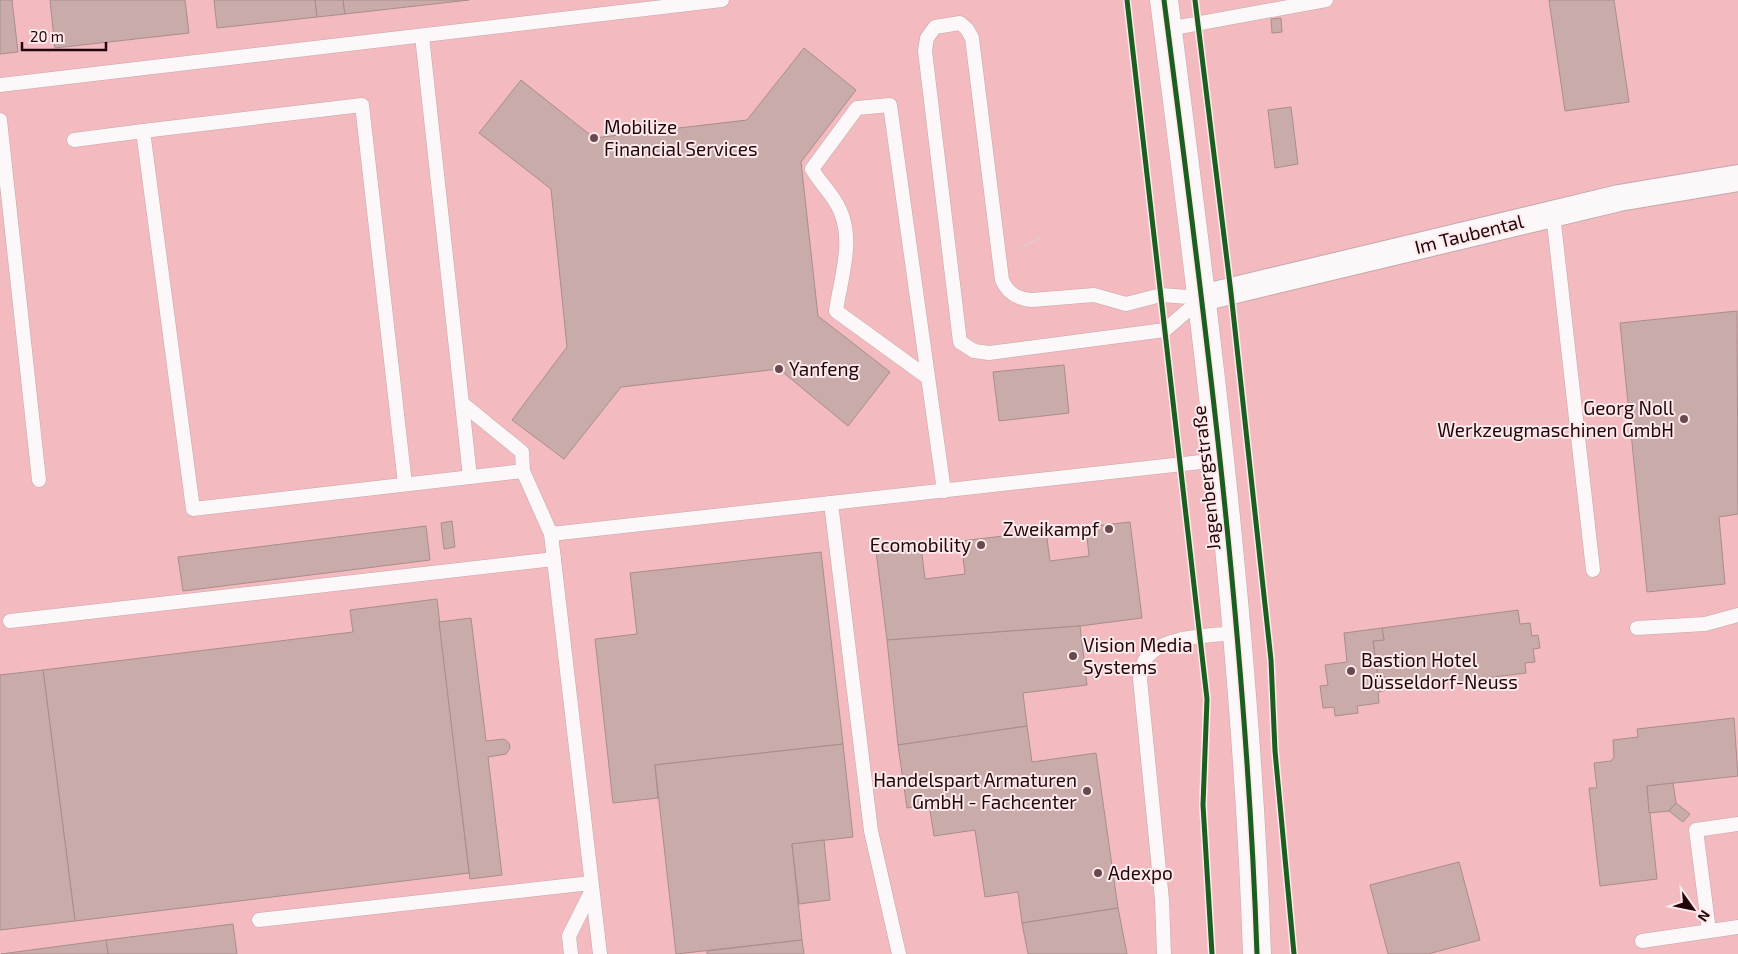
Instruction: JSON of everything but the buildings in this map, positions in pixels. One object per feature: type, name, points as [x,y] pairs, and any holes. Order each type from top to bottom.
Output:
[{"type":"street","name":"Jagenbergstraße","points":[[1164,0],[1202,298],[1237,633],[1257,954]]},
{"type":"street","name":"Im Taubental","points":[[1202,298],[1620,198],[1738,178]]},
{"type":"street","name":"Jagenbergstraße","points":[[1246,954],[1256,918]]},
{"type":"street","name":"Jagenbergstraße","points":[[1256,918],[1272,954]]},
{"type":"lane","points":[[0,85],[722,0]]},
{"type":"lane","points":[[1168,29],[1280,4],[1326,0]]},
{"type":"lane","points":[[960,24],[972,38],[1002,280],[1005,288],[1022,300],[1094,295],[1126,304],[1161,295],[1202,298],[1165,330],[989,353],[974,351],[964,346],[958,334],[925,51],[927,38],[936,27],[960,24]]},
{"type":"lane","points":[[422,36],[470,477]]},
{"type":"lane","points":[[927,377],[836,311],[848,250],[844,220],[835,200],[820,183],[812,169],[857,108],[890,105],[944,491]]},
{"type":"lane","points":[[74,140],[362,106],[405,484]]},
{"type":"lane","points":[[0,128],[39,480]]},
{"type":"lane","points":[[143,131],[193,509],[523,471]]},
{"type":"lane","points":[[1553,214],[1593,570]]},
{"type":"lane","points":[[463,404],[522,452],[523,471],[551,534],[600,954]]},
{"type":"lane","points":[[551,534],[1219,460]]},
{"type":"lane","points":[[831,503],[871,831],[900,954]]},
{"type":"lane","points":[[10,621],[554,560]]},
{"type":"lane","points":[[1637,628],[1705,624],[1738,615]]},
{"type":"lane","points":[[1164,954],[1162,900],[1140,679],[1144,660],[1156,647],[1174,641],[1237,633]]},
{"type":"lane","points":[[1709,931],[1696,830],[1738,824]]},
{"type":"lane","points":[[260,920],[592,886]]},
{"type":"lane","points":[[571,954],[569,936],[592,886]]},
{"type":"lane","points":[[1642,941],[1738,927]]},
{"type":"shaded area","points":[[0,0],[1738,0],[1738,954],[0,954]]},
{"type":"cycle path","points":[[1127,0],[1207,699],[1203,805],[1212,954]]},
{"type":"cycle path","points":[[1164,0],[1209,357],[1234,596],[1252,834],[1257,954]]},
{"type":"cycle path","points":[[1195,0],[1231,293],[1271,660],[1275,751],[1294,954]]},
{"type":"place","name":"Mobilize Financial Services","points":[[594,138]]},
{"type":"place","name":"Yanfeng","points":[[779,369]]},
{"type":"place","name":"Georg Noll Werkzeugmaschinen GmbH","points":[[1684,419]]},
{"type":"place","name":"Zweikampf","points":[[1109,529]]},
{"type":"place","name":"Ecomobility","points":[[981,545]]},
{"type":"place","name":"Vision Media Systems","points":[[1073,656]]},
{"type":"place","name":"Bastion Hotel Düsseldorf-Neuss","points":[[1351,671]]},
{"type":"place","name":"Handelspart Armaturen GmbH - Fachcenter","points":[[1087,791]]},
{"type":"place","name":"Adexpo","points":[[1098,873]]}]
